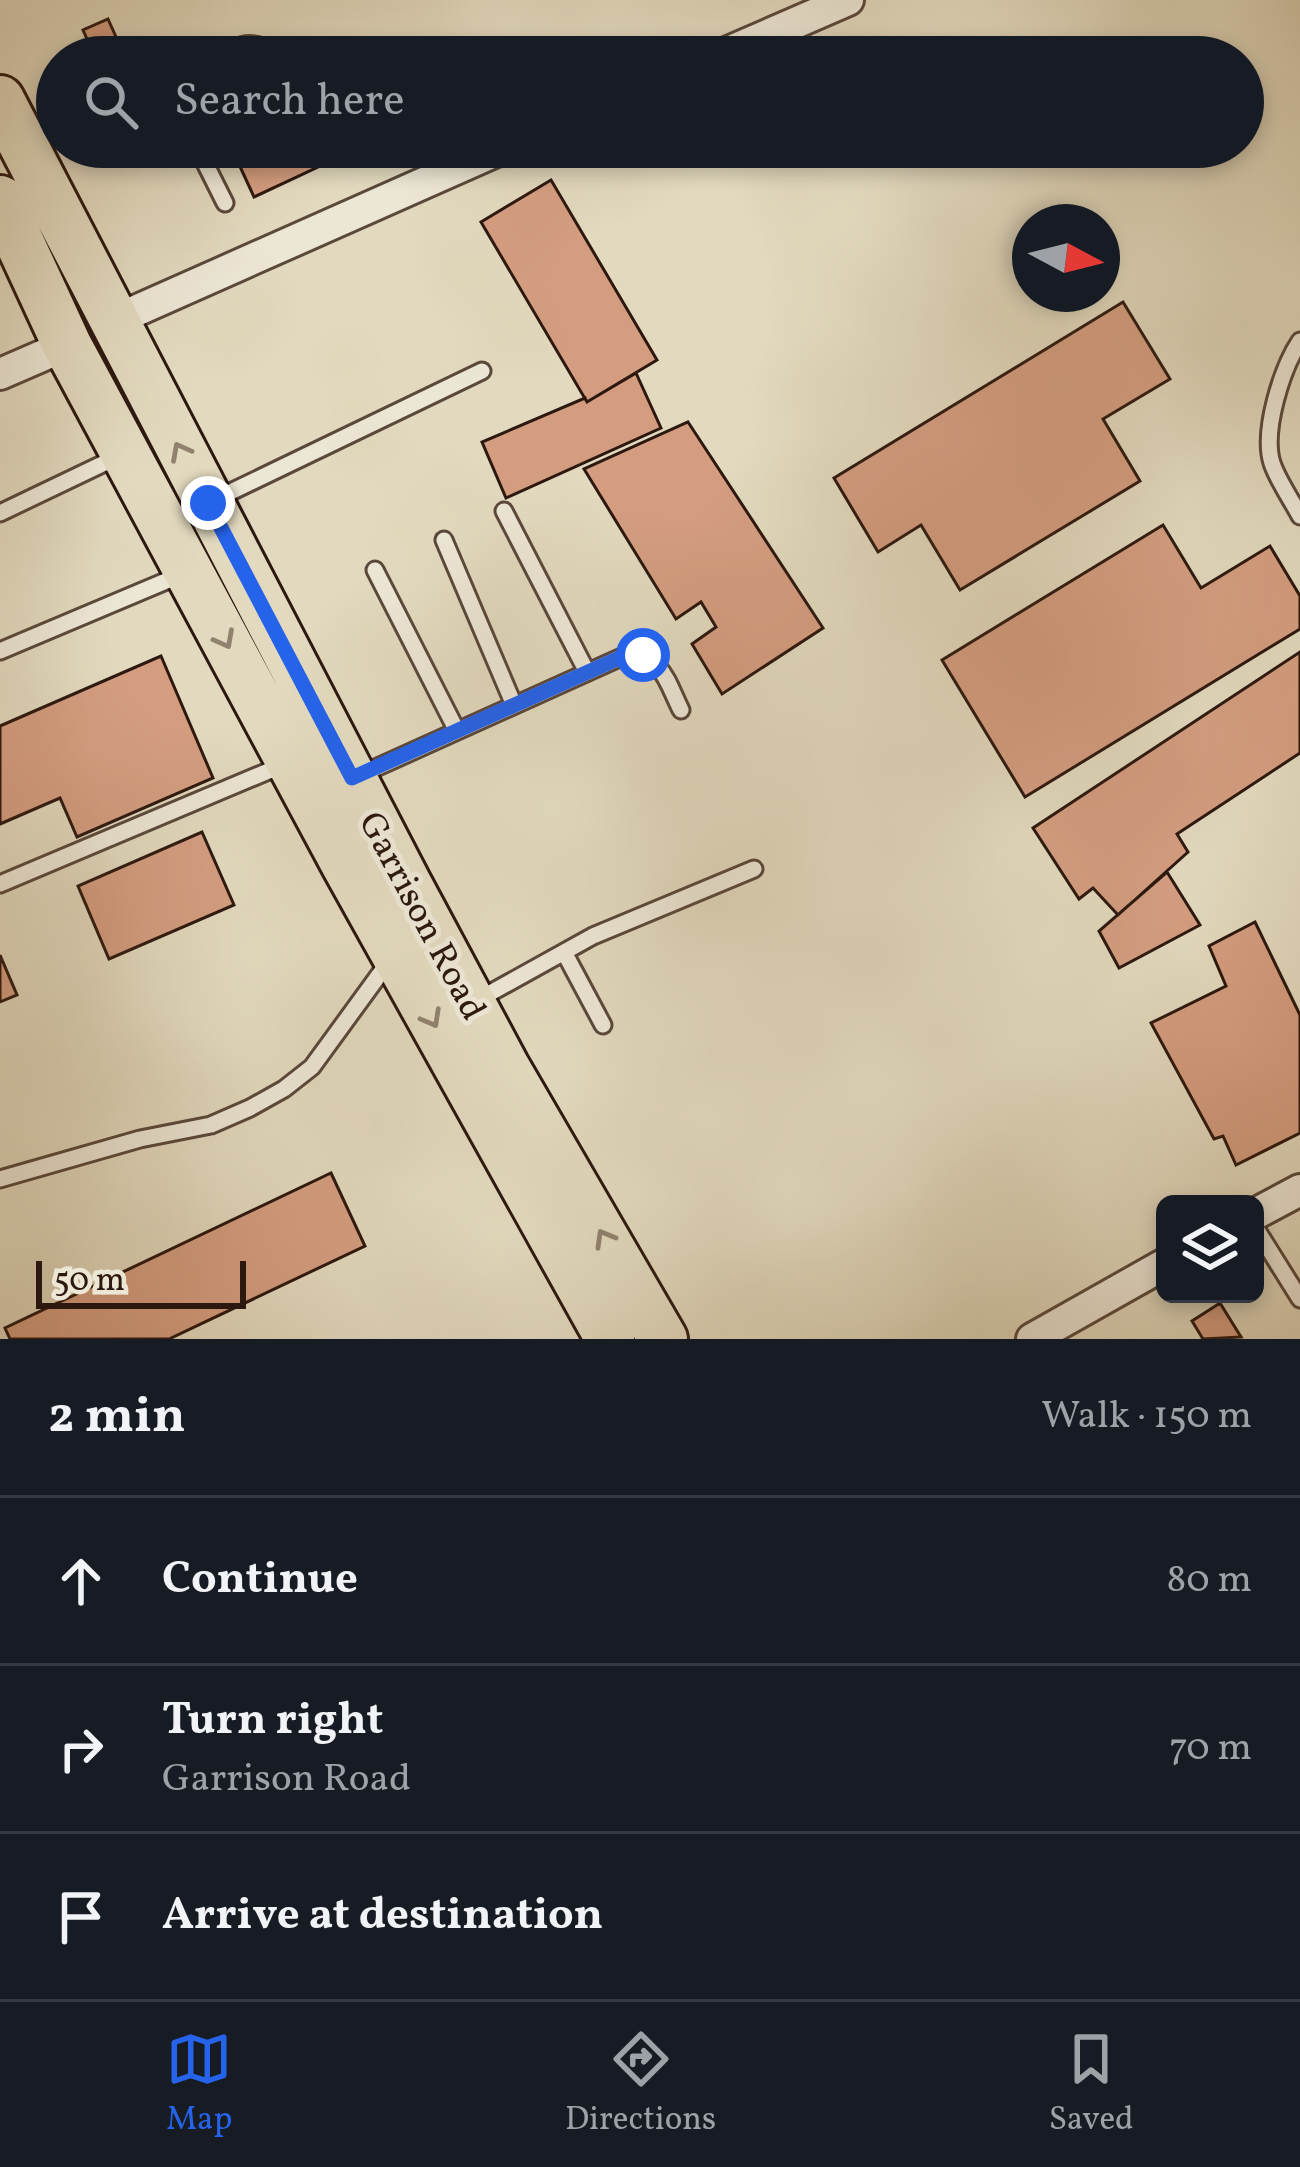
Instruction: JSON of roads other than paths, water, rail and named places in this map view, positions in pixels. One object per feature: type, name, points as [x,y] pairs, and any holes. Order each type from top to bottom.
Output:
[{"type":"main road","name":"Garrison Road","points":[[0,100],[36,154]]},
{"type":"main road","name":"Garrison Road","points":[[42,168],[112,321],[471,1004],[663,1339]]},
{"type":"main road","name":"Garrison Road","points":[[0,200],[67,345],[290,761],[610,1339]]},
{"type":"street","points":[[765,36],[848,0]]},
{"type":"street","points":[[112,321],[458,168]]},
{"type":"street","points":[[0,374],[67,345]]},
{"type":"street","points":[[1264,1209],[1300,1190]]},
{"type":"street","points":[[1032,1339],[1156,1269]]},
{"type":"lane","points":[[208,168],[225,203]]},
{"type":"lane","points":[[1300,341],[1289,357],[1269,433],[1272,463],[1300,516]]},
{"type":"lane","points":[[208,503],[482,371]]},
{"type":"lane","points":[[0,513],[125,453]]},
{"type":"lane","points":[[504,511],[587,672]]},
{"type":"lane","points":[[444,540],[514,705]]},
{"type":"lane","points":[[375,570],[457,731]]},
{"type":"lane","points":[[0,652],[189,572]]},
{"type":"lane","points":[[352,778],[626,655],[643,655],[659,666],[681,710]]},
{"type":"lane","points":[[0,884],[290,761]]},
{"type":"lane","points":[[471,1004],[593,936],[754,869]]},
{"type":"lane","points":[[564,952],[603,1024]]},
{"type":"lane","points":[[0,1179],[140,1139],[211,1125],[284,1089],[312,1067],[395,953]]},
{"type":"lane","points":[[1264,1241],[1300,1298]]}]
